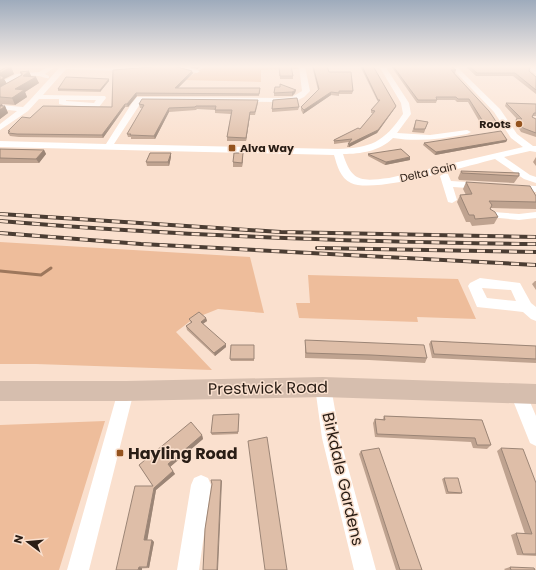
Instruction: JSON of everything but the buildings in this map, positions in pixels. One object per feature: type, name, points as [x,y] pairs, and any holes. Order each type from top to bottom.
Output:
[{"type":"main road","name":"Prestwick Road","points":[[0,391],[126,391],[323,387],[527,394]]},
{"type":"street","points":[[0,128],[25,109],[41,93]]},
{"type":"street","points":[[108,147],[140,99],[277,100],[291,99],[300,96],[304,93]]},
{"type":"street","points":[[2,144],[338,152],[364,150],[386,145],[406,116],[407,109],[397,93]]},
{"type":"street","points":[[479,93],[497,111],[514,136],[533,148]]},
{"type":"street","points":[[38,96],[63,97],[104,95],[96,105]]},
{"type":"street","points":[[63,97],[62,102],[64,103],[109,105]]},
{"type":"street","points":[[0,108],[25,109]]},
{"type":"street","points":[[392,135],[423,141],[467,132]]},
{"type":"street","name":"Delta Gain","points":[[338,152],[344,172],[350,179],[358,182],[373,183],[389,181],[533,148]]},
{"type":"street","points":[[497,156],[535,181]]},
{"type":"street","points":[[438,170],[444,174],[452,200]]},
{"type":"street","points":[[448,184],[491,187]]},
{"type":"street","points":[[506,188],[536,189]]},
{"type":"street","points":[[492,215],[518,217],[536,215]]},
{"type":"street","name":"Birkdale Gardens","points":[[323,387],[331,438],[365,570]]},
{"type":"street","points":[[78,570],[126,391]]},
{"type":"street","points":[[527,394],[536,437]]},
{"type":"street","points":[[188,570],[201,485]]},
{"type":"shaded area","points":[[0,242],[250,257],[264,313],[218,309],[193,319],[176,332],[212,370],[0,364]]},
{"type":"shaded area","points":[[308,275],[458,279],[476,319],[417,317],[418,322],[299,318],[296,303],[310,303]]},
{"type":"shaded area","points":[[105,421],[59,570],[0,570],[0,425]]},
{"type":"waterway","points":[[0,271],[41,275],[51,268]]},
{"type":"railway","points":[[0,214],[281,232],[536,237]]},
{"type":"railway","points":[[0,221],[134,231],[268,237],[402,242],[536,244]]},
{"type":"railway","points":[[0,233],[141,244],[536,265]]},
{"type":"railway","points":[[317,248],[536,252]]},
{"type":"place","name":"Roots","points":[[519,124]]},
{"type":"place","name":"Alva Way","points":[[232,148]]},
{"type":"place","name":"Hayling Road","points":[[120,453]]}]
